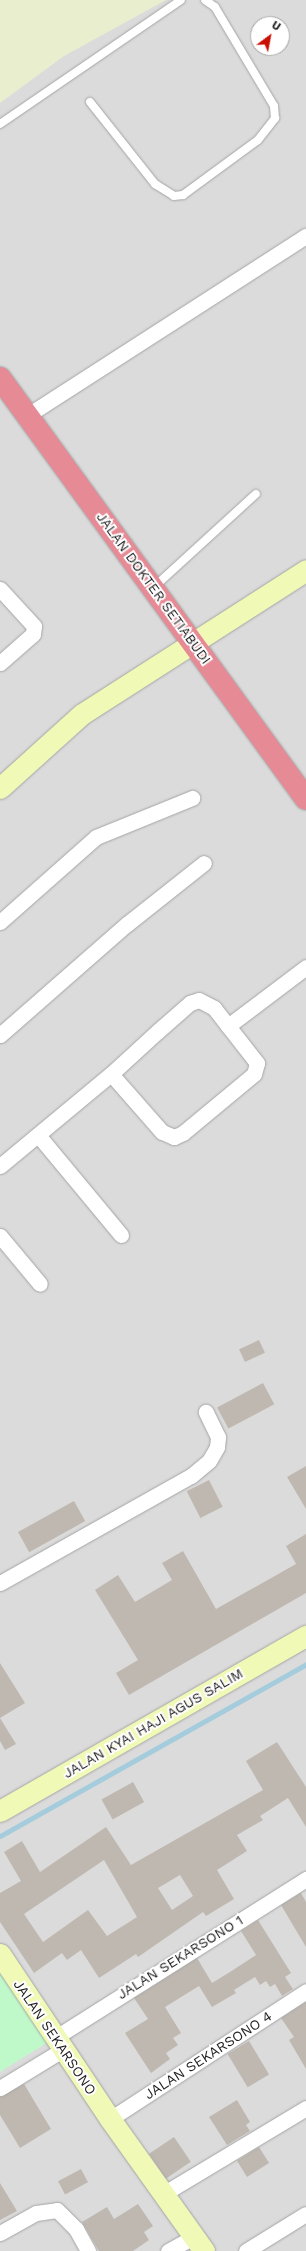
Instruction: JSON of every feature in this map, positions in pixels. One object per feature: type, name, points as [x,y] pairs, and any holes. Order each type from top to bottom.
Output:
[{"type":"highway","name":"JALAN DOKTER SETIABUDI","points":[[0,378],[306,800]]},
{"type":"street","points":[[28,415],[306,236]]},
{"type":"street","points":[[0,788],[82,714],[306,570]]},
{"type":"street","points":[[0,589],[32,622],[33,634],[0,663]]},
{"type":"street","points":[[0,922],[96,838],[192,798]]},
{"type":"street","points":[[0,1035],[127,924],[204,863]]},
{"type":"street","points":[[228,1026],[306,967]]},
{"type":"street","points":[[0,1166],[111,1074],[190,1004],[199,1000],[207,1002],[228,1026],[254,1058],[257,1069],[183,1134],[174,1137],[162,1132],[111,1074]]},
{"type":"street","points":[[38,1135],[121,1235]]},
{"type":"street","points":[[0,1236],[40,1284]]},
{"type":"street","points":[[0,1583],[197,1471],[209,1461],[217,1447],[218,1437],[206,1412]]},
{"type":"street","name":"JALAN KYAI HAJI AGUS SALIM","points":[[0,1811],[306,1636]]},
{"type":"street","name":"JALAN SEKARSONO 1","points":[[0,2088],[60,2043],[306,1879]]},
{"type":"street","name":"JALAN SEKARSONO","points":[[0,1954],[110,2119],[198,2244]]},
{"type":"street","name":"JALAN SEKARSONO 4","points":[[110,2119],[306,1991]]},
{"type":"street","points":[[163,2194],[306,2108]]},
{"type":"street","points":[[0,2233],[36,2213],[57,2210],[76,2229],[88,2251]]},
{"type":"street","points":[[246,2251],[306,2214]]},
{"type":"street","points":[[168,2251],[198,2244]]},
{"type":"lane","points":[[0,124],[180,0]]},
{"type":"lane","points":[[90,102],[156,184],[174,196],[183,195],[258,140],[275,118],[274,106],[215,7],[205,0]]},
{"type":"lane","points":[[153,588],[256,494]]},
{"type":"shaded area","points":[[0,0],[306,0],[306,2251],[0,2251]]},
{"type":"green space","points":[[0,0],[166,0],[64,56],[0,103]]},
{"type":"green space","points":[[0,1961],[56,2037],[0,2072]]},
{"type":"building","points":[[259,1340],[265,1353],[245,1362],[239,1349]]},
{"type":"building","points":[[263,1383],[274,1404],[228,1429],[217,1407]]},
{"type":"building","points":[[306,1466],[306,1509],[287,1477]]},
{"type":"building","points":[[209,1480],[223,1507],[200,1518],[187,1491]]},
{"type":"building","points":[[74,1501],[85,1521],[29,1552],[18,1532]]},
{"type":"building","points":[[306,1534],[306,1593],[129,1695],[116,1673],[138,1660],[95,1590],[118,1575],[135,1602],[172,1580],[162,1563],[183,1551],[216,1609],[296,1564],[286,1546]]},
{"type":"building","points":[[0,1663],[25,1703],[0,1718]]},
{"type":"building","points":[[0,1718],[16,1744],[5,1750],[0,1741]]},
{"type":"building","points":[[277,1742],[306,1787],[306,1827],[288,1798],[260,1816],[263,1820],[237,1835],[247,1851],[217,1870],[234,1899],[206,1916],[203,1912],[138,1957],[136,1954],[99,1978],[81,1950],[67,1960],[62,1953],[34,1973],[0,1922],[0,1893],[21,1881],[4,1852],[22,1841],[40,1872],[106,1827],[131,1865],[263,1790],[246,1761]],"holes":[[[104,1860],[137,1917],[107,1936],[88,1910],[43,1942],[24,1914]],[[180,1875],[193,1896],[172,1910],[158,1888]]]},
{"type":"building","points":[[133,1782],[144,1802],[113,1820],[102,1799]]},
{"type":"building","points":[[301,1893],[306,1902],[306,1947],[281,1905]]},
{"type":"building","points":[[258,1920],[291,1973],[285,1977],[293,1989],[282,1996],[275,1984],[270,1987],[266,1981],[260,1985],[255,1977],[234,1990],[236,1993],[212,2007],[199,1986],[165,2007],[181,2033],[173,2038],[178,2045],[166,2053],[170,2059],[151,2073],[125,2033],[148,2019],[134,1998],[197,1958],[212,1983],[230,1972],[256,1955],[241,1931]]},
{"type":"building","points":[[306,2002],[306,2069],[289,2040],[294,2037],[281,2018]]},
{"type":"building","points":[[249,2041],[269,2074],[248,2087],[228,2054]]},
{"type":"building","points":[[24,2084],[51,2129],[20,2148],[0,2115],[0,2097]]},
{"type":"building","points":[[237,2100],[250,2122],[246,2125],[250,2131],[227,2145],[209,2117]]},
{"type":"building","points":[[174,2137],[191,2162],[166,2179],[149,2154]]},
{"type":"building","points":[[259,2147],[269,2163],[247,2177],[237,2161]]},
{"type":"building","points":[[81,2169],[88,2182],[65,2194],[58,2181]]},
{"type":"building","points":[[0,2183],[17,2211],[0,2220]]},
{"type":"building","points":[[138,2204],[153,2226],[144,2232],[149,2240],[133,2251],[99,2251],[82,2222],[107,2207],[114,2219]]},
{"type":"waterway","points":[[0,1836],[306,1664]]}]
